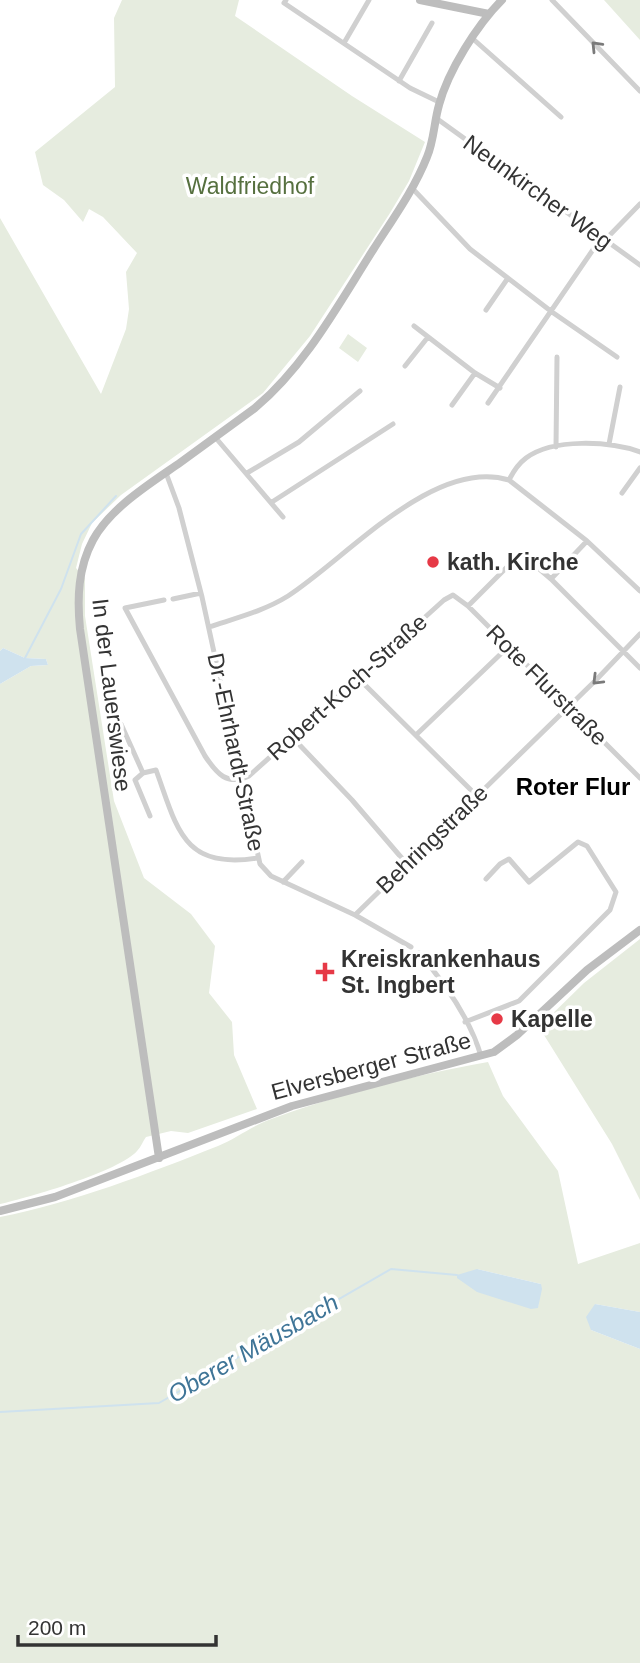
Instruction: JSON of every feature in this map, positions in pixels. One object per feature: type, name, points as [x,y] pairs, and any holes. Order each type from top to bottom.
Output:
[{"type":"street","points":[[286,0],[284,3],[426,97],[439,102]]},
{"type":"street","points":[[344,43],[369,0]]},
{"type":"street","points":[[420,0],[489,14]]},
{"type":"street","name":"In der Lauerswiese","points":[[159,1158],[78,608],[80,579],[94,537],[112,516],[272,393],[298,365],[412,188],[428,155],[439,102],[451,76],[472,38],[502,0]]},
{"type":"street","points":[[552,0],[640,91]]},
{"type":"street","points":[[400,80],[432,23]]},
{"type":"street","points":[[472,38],[561,117]]},
{"type":"street","name":"Neunkircher Weg","points":[[436,118],[640,265]]},
{"type":"street","points":[[412,188],[470,249],[552,312],[617,357]]},
{"type":"street","points":[[488,403],[603,239],[640,204]]},
{"type":"street","points":[[486,310],[508,278]]},
{"type":"street","points":[[414,326],[475,373],[500,388]]},
{"type":"street","points":[[405,366],[428,337]]},
{"type":"street","points":[[556,447],[557,357]]},
{"type":"street","points":[[452,405],[475,373]]},
{"type":"street","points":[[609,444],[620,387]]},
{"type":"street","points":[[247,474],[299,442],[360,391]]},
{"type":"street","points":[[272,502],[393,424]]},
{"type":"street","points":[[215,437],[283,517]]},
{"type":"street","points":[[509,480],[524,459],[556,447],[609,444],[640,452]]},
{"type":"street","points":[[622,493],[640,468]]},
{"type":"street","name":"Dr.-Ehrhardt-Straße","points":[[166,472],[179,509],[201,593],[257,858],[264,870],[283,882],[355,915],[411,947]]},
{"type":"street","points":[[209,627],[263,609],[288,596],[396,514],[430,492],[472,477],[500,477],[509,480],[587,541],[640,591]]},
{"type":"street","points":[[551,579],[587,541]]},
{"type":"street","points":[[468,606],[518,556],[523,555],[640,667]]},
{"type":"street","points":[[173,599],[201,593]]},
{"type":"street","name":"Rote Flurstraße","points":[[453,595],[509,646],[640,778]]},
{"type":"street","name":"Robert-Koch-Straße","points":[[241,779],[249,776],[444,600],[453,595]]},
{"type":"street","points":[[164,600],[125,608],[212,767],[219,776],[227,780],[241,779]]},
{"type":"street","name":"Behringstraße","points":[[355,915],[640,634]]},
{"type":"street","points":[[417,734],[509,646]]},
{"type":"street","points":[[358,678],[477,796]]},
{"type":"street","points":[[121,724],[144,774]]},
{"type":"street","points":[[292,737],[352,800],[406,863]]},
{"type":"street","points":[[150,816],[135,780],[156,770],[173,816],[193,849],[223,859],[257,858]]},
{"type":"street","points":[[466,1021],[519,1000],[610,910],[616,892],[587,846],[578,842],[530,882],[509,859],[485,878]]},
{"type":"street","points":[[283,882],[302,862]]},
{"type":"street","name":"Elversberger Straße","points":[[0,1211],[55,1197],[315,1098],[494,1052],[509,1042],[587,970],[640,930]]},
{"type":"street","points":[[419,953],[443,984],[466,1021],[481,1056]]},
{"type":"green space","name":"Waldfriedhof","points":[[122,0],[239,0],[235,16],[425,142],[409,181],[310,336],[263,393],[121,495],[92,523],[82,544],[76,568],[85,578],[85,616],[114,801],[144,878],[191,914],[215,946],[209,993],[232,1022],[234,1055],[257,1109],[188,1133],[171,1131],[146,1137],[137,1151],[112,1167],[51,1190],[0,1204],[0,684],[31,666],[48,665],[46,659],[25,658],[3,648],[0,651],[0,218],[101,394],[126,329],[129,309],[126,272],[137,253],[103,217],[89,209],[83,222],[64,200],[43,185],[35,152],[115,87],[114,18]]},
{"type":"green space","points":[[604,0],[640,0],[640,40]]},
{"type":"green space","points":[[348,334],[367,348],[358,362],[339,348]]},
{"type":"green space","points":[[640,939],[640,1200],[612,1144],[539,1027],[584,983]]},
{"type":"green space","points":[[488,1062],[503,1096],[558,1171],[578,1264],[640,1243],[640,1312],[595,1304],[591,1330],[640,1349],[640,1663],[0,1663],[0,1217],[83,1196],[138,1177],[218,1146],[266,1121],[320,1103]],"holes":[[[477,1269],[541,1284],[538,1307]]]},
{"type":"water","points":[[3,648],[25,658],[46,659],[48,665],[31,666],[0,684],[0,651]]},
{"type":"water","points":[[477,1269],[541,1284],[538,1308],[531,1309],[477,1292],[457,1278],[457,1275]]},
{"type":"water","points":[[595,1304],[640,1312],[640,1349],[591,1330],[586,1317]]},
{"type":"waterway","points":[[25,658],[61,589],[81,534],[116,496]]},
{"type":"waterway","name":"Oberer Mäusbach","points":[[0,1412],[159,1403],[391,1269],[457,1275]]},
{"type":"place","name":"kath. Kirche","points":[[433,562]]},
{"type":"place","name":"Kreiskrankenhaus St. Ingbert","points":[[325,972]]},
{"type":"place","name":"Kapelle","points":[[497,1019]]},
{"type":"district","name":"Roter Flur","points":[[573,786]]}]
